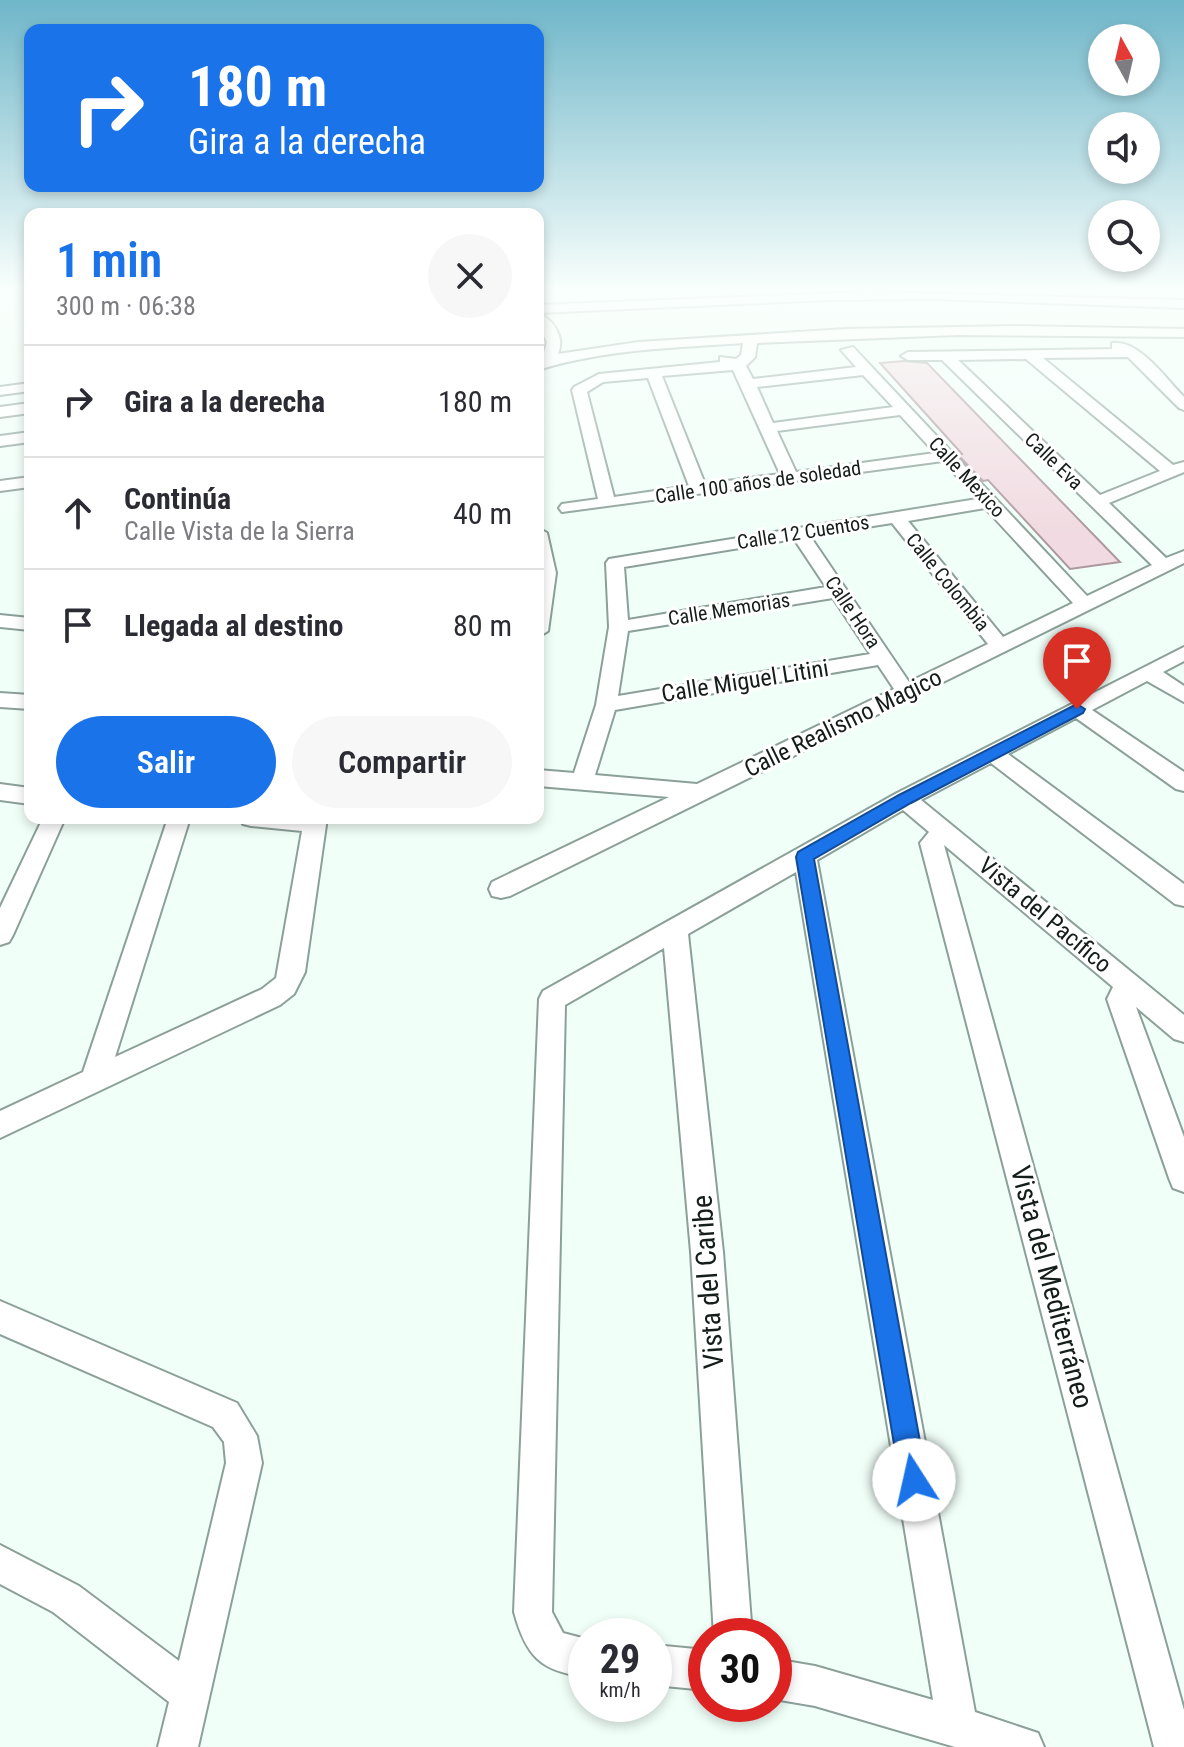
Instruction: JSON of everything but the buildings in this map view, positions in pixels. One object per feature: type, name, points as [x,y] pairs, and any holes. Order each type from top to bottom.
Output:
[{"type":"street","points":[[607,503],[579,390],[599,378],[647,374]]},
{"type":"street","points":[[653,374],[699,490]]},
{"type":"street","points":[[742,374],[790,477]]},
{"type":"street","points":[[748,384],[837,374]]},
{"type":"street","name":"Calle Mexico","points":[[870,374],[1085,605]]},
{"type":"street","name":"Calle Eva","points":[[964,374],[1164,566]]},
{"type":"street","points":[[1054,374],[1177,469],[1097,502]]},
{"type":"street","points":[[1153,374],[1183,403]]},
{"type":"street","points":[[0,391],[24,388]]},
{"type":"street","points":[[0,412],[24,409]]},
{"type":"street","points":[[768,428],[905,410]]},
{"type":"street","points":[[0,441],[24,438]]},
{"type":"street","name":"Calle 100 años de soledad","points":[[568,508],[947,456]]},
{"type":"street","points":[[0,504],[14,484]]},
{"type":"street","name":"Calle 12 Cuentos","points":[[619,627],[615,563],[990,502]]},
{"type":"street","name":"Calle Colombia","points":[[896,517],[1000,646]]},
{"type":"street","name":"Calle Hora","points":[[799,533],[906,692]]},
{"type":"street","name":"Calle Realismo Magico","points":[[501,889],[1184,556]]},
{"type":"street","points":[[544,560],[547,573],[544,592]]},
{"type":"street","name":"Calle Memorias","points":[[619,627],[839,591]]},
{"type":"street","points":[[0,621],[24,623]]},
{"type":"street","points":[[582,782],[606,705],[619,627]]},
{"type":"street","points":[[568,1656],[550,1649],[540,1637],[533,1612],[552,999],[905,799],[1184,653]]},
{"type":"street","name":"Calle Miguel Litini","points":[[606,705],[884,658]]},
{"type":"street","points":[[1148,672],[1184,695]]},
{"type":"street","points":[[0,700],[24,702]]},
{"type":"street","points":[[1077,709],[1184,783]]},
{"type":"street","points":[[992,753],[1184,897]]},
{"type":"street","points":[[544,779],[699,793]]},
{"type":"street","points":[[0,792],[24,795]]},
{"type":"street","name":"Vista del Pacífico","points":[[905,799],[1184,1031]]},
{"type":"street","points":[[0,935],[51,824]]},
{"type":"street","points":[[94,1081],[177,824]]},
{"type":"street","points":[[0,1125],[271,997],[285,986],[292,972],[316,824]]},
{"type":"street","name":"Vista del Mediterráneo","points":[[944,831],[932,843],[1174,1747]]},
{"type":"street","points":[[805,857],[957,1725]]},
{"type":"street","name":"Vista del Caribe","points":[[675,929],[707,1252],[732,1618]]},
{"type":"street","points":[[1128,985],[1120,999],[1184,1178]]},
{"type":"street","points":[[0,1317],[225,1415],[240,1436],[244,1463],[178,1747]]},
{"type":"street","points":[[0,1564],[66,1599],[190,1694]]},
{"type":"street","points":[[792,1682],[957,1725],[1024,1747]]},
{"type":"route","points":[[914,1480],[805,857],[905,799],[1077,709]]}]
